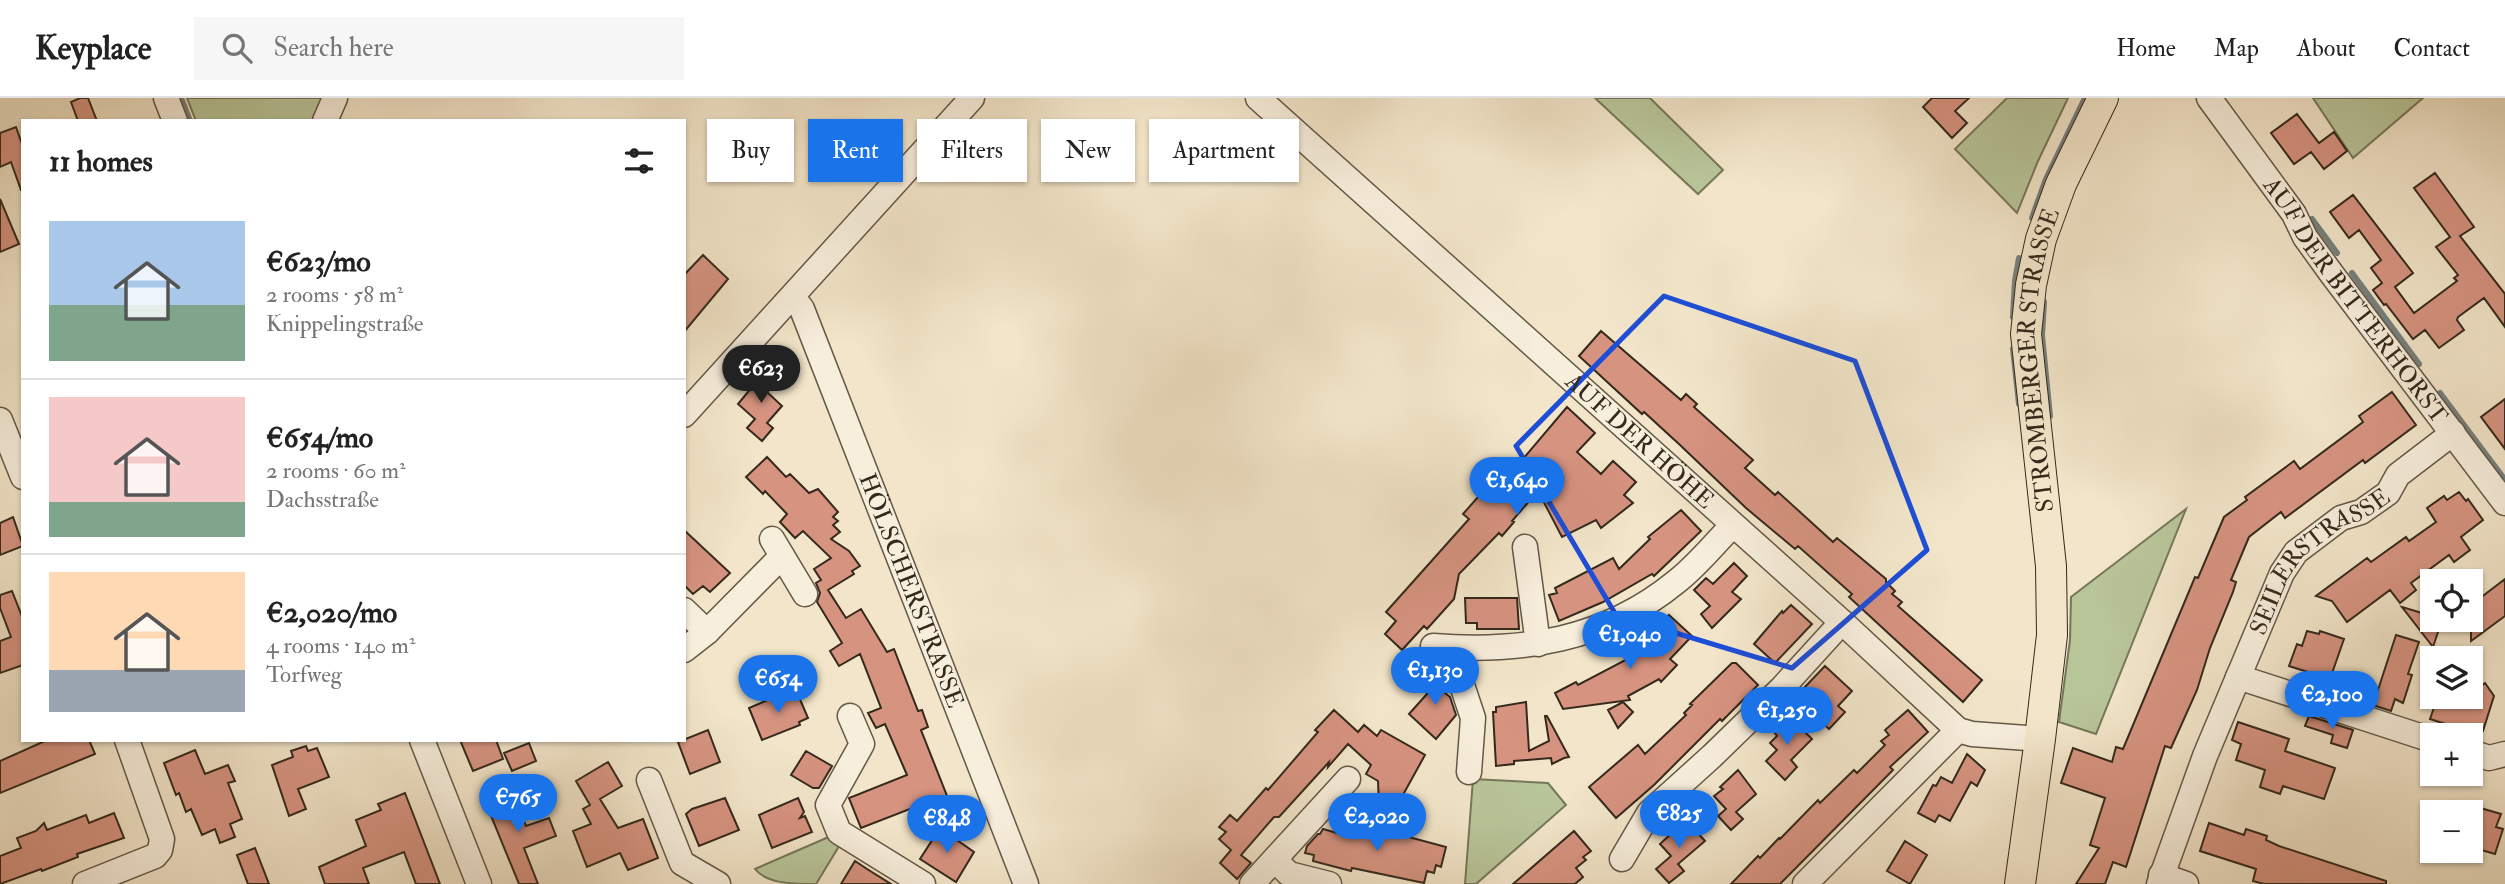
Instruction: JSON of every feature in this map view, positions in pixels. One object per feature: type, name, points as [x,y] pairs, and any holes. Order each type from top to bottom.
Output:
[{"type":"main road","name":"STROMBERGER STRASSE","points":[[2020,884],[2052,635],[2051,566],[2026,334],[2031,285],[2041,239],[2060,184],[2103,98]]},
{"type":"street","points":[[166,98],[174,119]]},
{"type":"street","points":[[326,119],[335,98]]},
{"type":"street","points":[[686,413],[972,98]]},
{"type":"street","name":"AUF DER HÖHE","points":[[1258,98],[1842,622],[1958,730]]},
{"type":"street","name":"AUF DER BITTERHORST","points":[[2209,98],[2294,214],[2305,237],[2331,273],[2505,503]]},
{"type":"street","name":"HÖLSCHERSTRASSE","points":[[793,297],[802,309],[1026,884]]},
{"type":"street","points":[[0,420],[21,473]]},
{"type":"street","name":"SEILERSTRASSE","points":[[2160,880],[2206,756],[2281,573],[2296,552],[2342,518],[2361,512],[2388,493],[2398,475],[2453,433]]},
{"type":"street","points":[[1433,646],[1464,648],[1538,644],[1603,626],[1645,605],[1678,581],[1733,525]]},
{"type":"street","points":[[686,648],[707,632],[777,547],[805,594]]},
{"type":"street","points":[[1525,547],[1538,644]]},
{"type":"street","points":[[686,612],[707,632]]},
{"type":"street","points":[[1622,859],[1649,813],[1782,688],[1842,622]]},
{"type":"street","points":[[1464,648],[1460,679],[1473,718],[1469,772]]},
{"type":"street","points":[[2238,677],[2420,736]]},
{"type":"street","points":[[850,716],[862,744],[828,805],[839,832],[923,884]]},
{"type":"street","points":[[1805,884],[1958,730],[1972,734],[2040,738]]},
{"type":"street","points":[[85,884],[155,856],[160,850],[162,839],[128,742]]},
{"type":"street","points":[[423,742],[479,884]]},
{"type":"street","points":[[2483,756],[2489,758],[2505,754]]},
{"type":"street","points":[[649,779],[682,863],[718,884]]},
{"type":"street","points":[[1252,884],[1348,779]]},
{"type":"street","points":[[1275,860],[1289,874],[1329,884]]},
{"type":"street","points":[[2160,880],[2186,884]]},
{"type":"highlighted area","points":[[1664,296],[1855,361],[1927,550],[1792,668],[1616,615],[1516,446]]},
{"type":"green space","points":[[187,98],[327,98],[318,119],[195,119]]},
{"type":"green space","points":[[1595,98],[1650,98],[1723,170],[1698,194]]},
{"type":"green space","points":[[2007,98],[2068,98],[2017,213],[1955,149]]},
{"type":"green space","points":[[2313,98],[2423,98],[2353,158]]},
{"type":"green space","points":[[2186,509],[2096,734],[2059,722],[2070,640],[2071,597]]},
{"type":"green space","points":[[1473,779],[1548,783],[1566,805],[1476,884],[1465,884]]},
{"type":"green space","points":[[831,836],[841,843],[816,884],[774,880],[766,878],[755,869]]},
{"type":"building","points":[[88,98],[96,119],[77,119],[71,102]]},
{"type":"building","points":[[1932,98],[1969,98],[1955,111],[1967,123],[1952,138],[1923,107]]},
{"type":"building","points":[[2297,114],[2319,143],[2334,132],[2347,151],[2324,169],[2311,152],[2294,164],[2271,133]]},
{"type":"building","points":[[16,127],[21,141],[21,190],[11,162],[0,167],[0,133]]},
{"type":"building","points":[[2435,173],[2474,227],[2460,236],[2505,294],[2505,327],[2484,298],[2458,317],[2457,320],[2464,330],[2439,348],[2425,330],[2413,339],[2386,304],[2384,305],[2373,290],[2382,283],[2371,268],[2381,260],[2359,230],[2349,238],[2330,212],[2353,195],[2413,273],[2395,287],[2414,313],[2457,281],[2454,278],[2458,275],[2436,247],[2450,237],[2414,188]]},
{"type":"building","points":[[0,199],[19,244],[0,252]]},
{"type":"building","points":[[703,255],[728,279],[686,330],[686,273]]},
{"type":"building","points":[[1601,331],[1681,400],[1686,394],[1697,404],[1694,407],[1753,460],[1745,468],[1775,495],[1778,492],[1833,542],[1837,538],[1886,579],[1895,591],[1892,594],[1902,602],[1898,606],[1982,680],[1963,702],[1849,597],[1852,594],[1798,546],[1795,549],[1746,508],[1644,412],[1642,414],[1579,356]]},
{"type":"building","points":[[767,369],[778,379],[767,392],[782,406],[767,423],[773,428],[762,441],[747,428],[755,419],[738,404]]},
{"type":"building","points":[[2392,392],[2416,425],[2365,463],[2363,460],[2285,518],[2281,512],[2249,537],[2231,580],[2236,582],[2233,592],[2210,648],[2197,690],[2171,748],[2165,746],[2126,867],[2113,862],[2105,884],[2076,884],[2099,848],[2090,845],[2105,798],[2061,783],[2073,748],[2112,762],[2116,747],[2123,749],[2195,577],[2198,578],[2224,517],[2247,500],[2245,497],[2294,461],[2300,469],[2363,422],[2359,416]]},
{"type":"building","points":[[2505,399],[2505,449],[2481,417]]},
{"type":"building","points":[[1567,407],[1595,433],[1577,452],[1601,474],[1613,461],[1636,482],[1624,495],[1633,503],[1601,528],[1596,520],[1562,537],[1538,491],[1502,536],[1499,533],[1459,574],[1454,599],[1427,629],[1424,626],[1402,650],[1385,634],[1396,621],[1386,612],[1469,519],[1463,514],[1494,479],[1501,485]]},
{"type":"building","points":[[767,457],[786,477],[790,474],[809,493],[818,489],[838,512],[833,517],[838,521],[833,525],[840,532],[831,539],[849,551],[860,566],[852,571],[854,574],[828,590],[846,618],[861,609],[887,652],[894,649],[918,711],[922,710],[928,727],[921,730],[949,801],[922,811],[920,805],[861,828],[849,798],[907,775],[885,724],[876,728],[868,713],[881,708],[860,654],[839,666],[830,651],[842,643],[817,602],[820,593],[816,583],[821,580],[814,569],[831,558],[803,531],[795,538],[780,522],[787,514],[765,491],[763,494],[746,477]]},
{"type":"building","points":[[2459,492],[2466,501],[2468,499],[2483,520],[2461,537],[2470,550],[2454,562],[2449,555],[2430,569],[2420,569],[2420,576],[2411,583],[2416,590],[2400,603],[2390,590],[2347,622],[2332,601],[2316,596],[2367,558],[2371,562],[2406,537],[2409,541],[2436,522],[2427,508],[2444,496],[2447,500]]},
{"type":"building","points":[[1681,510],[1701,531],[1654,576],[1652,574],[1603,602],[1559,621],[1549,595],[1557,593],[1555,588],[1613,558],[1619,569],[1650,539],[1648,537]]},
{"type":"building","points":[[13,517],[21,547],[0,555],[0,523]]},
{"type":"building","points":[[686,532],[730,573],[710,592],[703,586],[693,594],[686,587]]},
{"type":"building","points":[[1734,563],[1747,576],[1732,592],[1741,599],[1712,628],[1701,614],[1710,606],[1694,590],[1706,578],[1713,584]]},
{"type":"building","points":[[2505,579],[2505,616],[2471,641],[2471,632],[2483,632],[2483,596]]},
{"type":"building","points":[[12,591],[21,614],[21,666],[0,673],[0,641],[11,637],[0,608],[0,595]]},
{"type":"building","points":[[1465,598],[1517,598],[1519,629],[1477,629],[1477,623],[1466,623]]},
{"type":"building","points":[[1791,605],[1812,624],[1775,663],[1754,644],[1782,611],[1783,613]]},
{"type":"building","points":[[2402,607],[2420,612],[2420,630]]},
{"type":"building","points":[[1669,615],[1692,636],[1670,659],[1677,665],[1661,682],[1659,679],[1628,696],[1630,700],[1563,709],[1555,693],[1576,682],[1578,685],[1639,653],[1658,634],[1654,630]]},
{"type":"building","points":[[2307,631],[2319,634],[2320,631],[2344,639],[2330,679],[2289,666],[2297,644],[2302,646]]},
{"type":"building","points":[[2421,632],[2438,632],[2432,646]]},
{"type":"building","points":[[2396,635],[2419,642],[2408,674],[2412,675],[2403,703],[2395,699],[2391,711],[2373,705]]},
{"type":"building","points":[[1732,663],[1736,663],[1758,685],[1616,818],[1589,787],[1638,745],[1645,754],[1686,715],[1684,713],[1692,705],[1690,704]]},
{"type":"building","points":[[1825,666],[1852,691],[1838,706],[1845,712],[1829,729],[1816,717],[1823,708],[1803,689]]},
{"type":"building","points":[[1438,668],[1446,675],[1448,690],[1445,693],[1450,697],[1456,715],[1436,739],[1409,714],[1435,685],[1428,679]]},
{"type":"building","points":[[2485,683],[2494,696],[2483,731],[2483,723],[2442,723],[2430,719],[2433,709],[2483,709]]},
{"type":"building","points":[[787,692],[790,700],[799,697],[808,718],[799,722],[800,725],[762,740],[749,708]]},
{"type":"building","points":[[1526,702],[1529,751],[1549,741],[1547,716],[1569,757],[1552,764],[1551,758],[1514,761],[1514,764],[1496,766],[1493,712],[1496,712],[1496,707]]},
{"type":"building","points":[[1623,702],[1633,712],[1618,728],[1608,710]]},
{"type":"building","points":[[1334,710],[1358,732],[1364,725],[1377,736],[1381,730],[1425,755],[1404,793],[1404,805],[1379,806],[1378,781],[1366,774],[1371,765],[1348,744],[1279,817],[1274,817],[1241,855],[1251,863],[1237,879],[1220,863],[1231,850],[1219,839],[1226,832],[1219,827],[1230,815],[1237,821],[1266,788],[1268,790]]},
{"type":"building","points":[[1908,710],[1928,732],[1890,767],[1893,770],[1780,884],[1731,884],[1818,800],[1820,803],[1854,770],[1857,773],[1885,745],[1881,741],[1889,735],[1885,730]]},
{"type":"building","points":[[1789,716],[1812,739],[1791,760],[1797,767],[1785,780],[1766,761],[1777,750],[1770,743],[1777,736],[1774,732]]},
{"type":"building","points":[[2309,716],[2353,730],[2347,748],[2331,743],[2333,735],[2305,726]]},
{"type":"building","points":[[2238,722],[2289,739],[2285,751],[2335,768],[2324,799],[2283,786],[2280,794],[2260,787],[2265,770],[2236,760],[2241,744],[2232,740]]},
{"type":"building","points":[[708,730],[720,762],[690,774],[678,742],[686,742],[686,739]]},
{"type":"building","points":[[43,742],[90,742],[95,754],[0,793],[0,761]]},
{"type":"building","points":[[461,742],[497,742],[503,759],[473,771]]},
{"type":"building","points":[[529,743],[536,761],[512,771],[504,753]]},
{"type":"building","points":[[306,746],[308,751],[317,748],[329,777],[298,789],[306,809],[289,816],[272,765],[293,757],[291,751]]},
{"type":"building","points":[[195,750],[205,774],[228,765],[235,781],[228,783],[242,819],[230,824],[235,837],[220,843],[215,829],[202,835],[191,809],[186,812],[179,793],[176,795],[164,763]]},
{"type":"building","points":[[806,751],[832,766],[819,788],[813,788],[791,775]]},
{"type":"building","points":[[1967,754],[1985,770],[1977,786],[1971,782],[1950,821],[1939,815],[1935,822],[1918,813],[1933,785],[1936,786],[1941,777],[1952,783]]},
{"type":"building","points":[[608,762],[622,786],[600,799],[618,828],[643,819],[658,858],[628,870],[620,853],[587,867],[573,831],[591,824],[583,809],[590,805],[576,781]]},
{"type":"building","points":[[1738,770],[1756,794],[1736,812],[1743,819],[1731,830],[1718,816],[1726,809],[1714,796]]},
{"type":"building","points":[[512,790],[526,826],[549,818],[556,836],[524,848],[538,884],[519,884],[485,801]]},
{"type":"building","points":[[405,793],[440,884],[416,884],[404,852],[363,868],[369,884],[325,884],[319,867],[366,846],[356,820],[381,810],[378,804]]},
{"type":"building","points":[[725,798],[739,830],[699,846],[686,814],[692,809]]},
{"type":"building","points":[[798,798],[804,812],[800,818],[805,816],[812,832],[772,848],[759,815]]},
{"type":"building","points":[[2483,809],[2501,814],[2496,827],[2503,829],[2495,854],[2483,850]]},
{"type":"building","points":[[114,813],[124,838],[77,854],[78,857],[42,871],[41,869],[0,884],[0,856],[21,848],[17,838],[36,831],[44,823],[47,830],[86,815],[89,823]]},
{"type":"building","points":[[1686,820],[1705,841],[1678,864],[1684,871],[1669,883],[1656,869],[1671,856],[1660,844]]},
{"type":"building","points":[[2209,823],[2244,835],[2246,829],[2267,836],[2266,840],[2279,846],[2386,881],[2386,884],[2264,884],[2253,881],[2256,869],[2200,851]]},
{"type":"building","points":[[940,828],[974,852],[956,882],[920,859]]},
{"type":"building","points":[[1346,828],[1379,836],[1379,829],[1446,847],[1441,867],[1436,865],[1434,873],[1427,871],[1424,883],[1352,868],[1351,871],[1313,861],[1314,855],[1305,853],[1307,846],[1323,829],[1344,835]]},
{"type":"building","points":[[1574,831],[1591,851],[1583,857],[1586,860],[1576,868],[1583,877],[1575,884],[1513,884]]},
{"type":"building","points":[[1905,841],[1927,855],[1910,884],[1887,871]]},
{"type":"building","points":[[255,848],[269,884],[248,884],[237,855]]},
{"type":"building","points":[[855,861],[867,869],[891,884],[841,884]]},
{"type":"waterway","points":[[181,98],[189,119]]},
{"type":"waterway","points":[[2032,218],[2046,179],[2085,98]]},
{"type":"waterway","points":[[2312,219],[2337,253]]},
{"type":"waterway","points":[[2013,317],[2019,258]]},
{"type":"waterway","points":[[2352,273],[2419,364]]},
{"type":"waterway","points":[[2044,302],[2042,335],[2050,416]]},
{"type":"waterway","points":[[2013,349],[2019,404]]},
{"type":"waterway","points":[[2440,393],[2505,480]]}]
